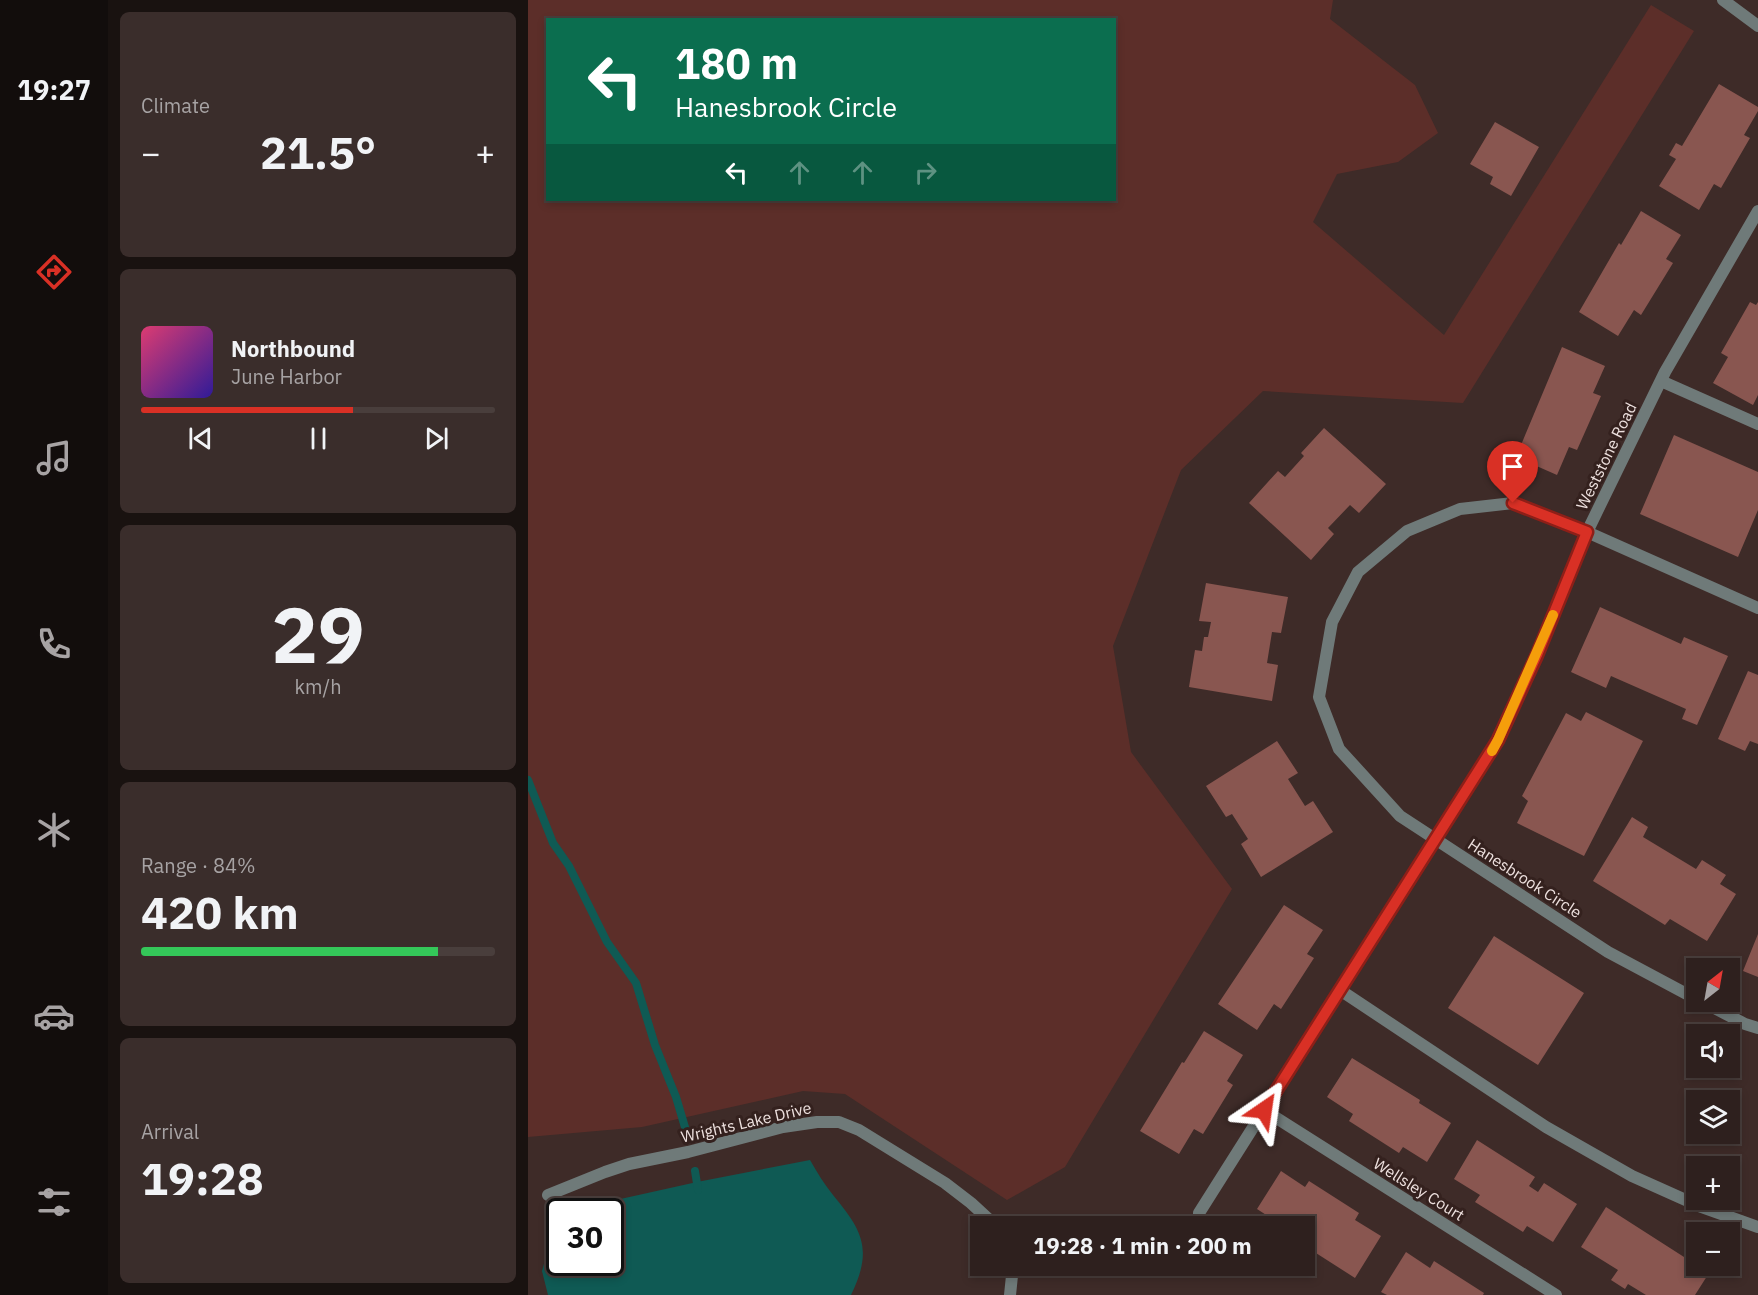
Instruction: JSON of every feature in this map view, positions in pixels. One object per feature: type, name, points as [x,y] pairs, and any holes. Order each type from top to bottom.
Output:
[{"type":"street","points":[[1723,0],[1758,26]]},
{"type":"street","name":"Weststone Road","points":[[1199,1214],[1498,740],[1537,655],[1587,532],[1661,381],[1757,215]]},
{"type":"street","points":[[1661,381],[1758,424]]},
{"type":"street","name":"Hanesbrook Circle","points":[[1686,994],[1608,952],[1400,816],[1339,749],[1319,698],[1332,622],[1358,572],[1407,531],[1460,509],[1513,503],[1587,532],[1758,608]]},
{"type":"street","points":[[1340,990],[1546,1127],[1632,1176],[1699,1206],[1758,1227]]},
{"type":"street","points":[[1722,1012],[1758,1028]]},
{"type":"street","name":"Wellsley Court","points":[[1264,1110],[1556,1295]]},
{"type":"street","name":"Wrights Lake Drive","points":[[548,1195],[629,1164],[688,1152],[783,1127],[816,1122],[839,1122],[859,1130],[945,1183],[985,1216]]},
{"type":"street","points":[[1010,1295],[1012,1276]]},
{"type":"shaded area","points":[[528,0],[1333,0],[1330,19],[1415,85],[1438,133],[1398,162],[1337,174],[1313,222],[1444,335],[1651,5],[1694,31],[1463,403],[1263,391],[1181,470],[1113,646],[1131,752],[1232,889],[1065,1167],[1007,1200],[845,1094],[803,1091],[642,1127],[528,1137]]},
{"type":"water","points":[[810,1160],[827,1187],[852,1219],[862,1242],[862,1265],[851,1295],[548,1295],[542,1271],[546,1256],[546,1276],[624,1276],[624,1198]]},
{"type":"building","points":[[1719,84],[1758,107],[1758,111],[1744,135],[1750,138],[1721,188],[1714,184],[1699,210],[1659,186],[1676,159],[1669,155],[1676,143],[1682,146]]},
{"type":"building","points":[[1495,122],[1539,147],[1511,196],[1490,184],[1493,177],[1470,164]]},
{"type":"building","points":[[1641,211],[1681,235],[1666,259],[1673,263],[1641,315],[1634,310],[1618,336],[1579,312],[1619,243],[1621,245]]},
{"type":"building","points":[[1750,302],[1756,305],[1758,302],[1758,395],[1753,405],[1713,383],[1728,357],[1721,353]]},
{"type":"building","points":[[1562,347],[1605,366],[1593,393],[1601,396],[1577,450],[1569,447],[1557,475],[1516,457]]},
{"type":"building","points":[[1324,428],[1386,484],[1359,513],[1350,505],[1328,528],[1334,534],[1311,560],[1249,503],[1278,471],[1285,477],[1304,456],[1301,453]]},
{"type":"building","points":[[1674,435],[1758,472],[1758,510],[1738,557],[1640,514]]},
{"type":"building","points":[[1206,583],[1288,597],[1281,633],[1272,632],[1267,663],[1278,665],[1272,701],[1189,687],[1195,650],[1202,651],[1204,637],[1208,637],[1211,622],[1199,621]]},
{"type":"building","points":[[1600,607],[1681,644],[1684,637],[1728,656],[1697,725],[1682,719],[1686,709],[1611,676],[1606,688],[1571,672]]},
{"type":"building","points":[[1748,671],[1758,675],[1758,744],[1750,741],[1745,751],[1718,739]]},
{"type":"building","points":[[1586,712],[1643,741],[1584,856],[1517,823],[1528,801],[1522,796],[1566,713],[1581,721]]},
{"type":"building","points":[[1277,741],[1298,773],[1288,779],[1305,806],[1313,801],[1333,832],[1261,877],[1241,844],[1248,839],[1232,814],[1226,817],[1206,786]]},
{"type":"building","points":[[1632,817],[1648,827],[1643,837],[1696,869],[1702,860],[1726,875],[1720,884],[1736,894],[1707,941],[1670,919],[1665,925],[1593,881]]},
{"type":"building","points":[[1284,905],[1323,930],[1307,954],[1314,958],[1281,1009],[1274,1004],[1257,1030],[1218,1004]]},
{"type":"building","points":[[1758,934],[1758,977],[1743,971]]},
{"type":"building","points":[[1494,936],[1584,993],[1538,1065],[1448,1008]]},
{"type":"building","points":[[1204,1031],[1243,1055],[1227,1081],[1233,1085],[1203,1134],[1194,1129],[1179,1154],[1140,1131],[1182,1062],[1184,1063]]},
{"type":"building","points":[[1352,1058],[1420,1100],[1419,1103],[1451,1123],[1427,1162],[1403,1147],[1399,1153],[1349,1121],[1353,1114],[1327,1097]]},
{"type":"building","points":[[1477,1140],[1535,1177],[1529,1186],[1538,1192],[1544,1183],[1577,1204],[1553,1242],[1527,1226],[1523,1232],[1475,1202],[1480,1195],[1454,1179]]},
{"type":"building","points":[[1281,1171],[1305,1187],[1309,1181],[1359,1213],[1355,1220],[1381,1236],[1355,1278],[1315,1252],[1315,1216],[1268,1216],[1257,1209]]},
{"type":"building","points":[[1606,1207],[1686,1258],[1686,1276],[1707,1276],[1695,1295],[1646,1295],[1628,1284],[1625,1289],[1611,1280],[1618,1270],[1581,1247]]},
{"type":"building","points":[[1406,1252],[1430,1268],[1434,1261],[1484,1293],[1483,1295],[1387,1295],[1381,1292]]},
{"type":"waterway","points":[[528,780],[553,843],[569,866],[607,942],[636,983],[655,1045],[676,1097],[687,1134]]},
{"type":"waterway","points":[[695,1171],[698,1190]]},
{"type":"slow traffic","points":[[1492,751],[1553,615]]},
{"type":"route","points":[[1264,1110],[1498,740],[1537,655],[1587,532],[1513,503]]}]
